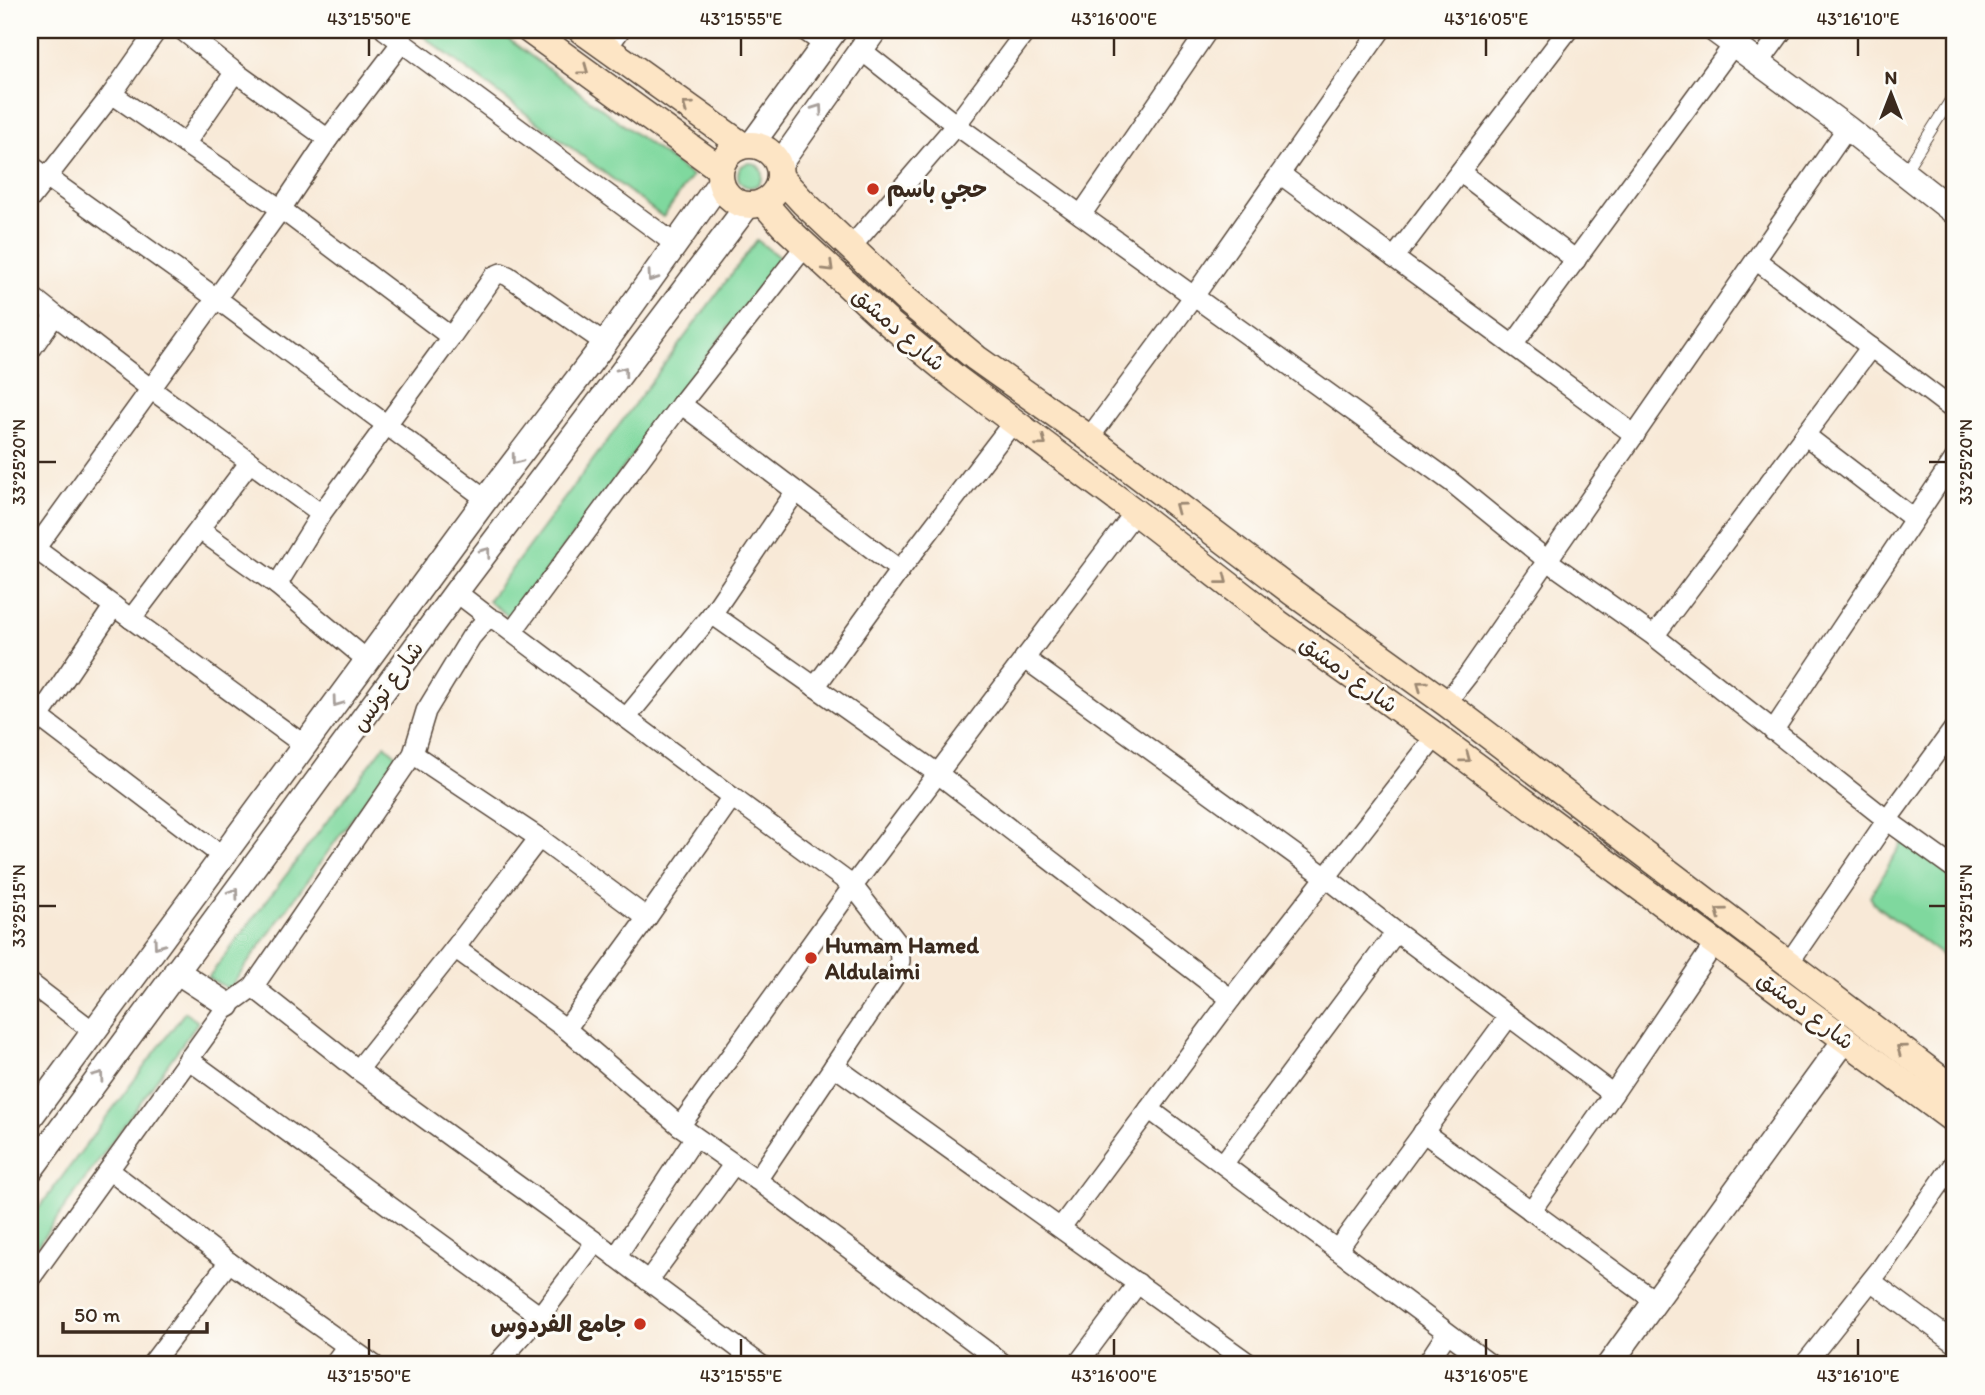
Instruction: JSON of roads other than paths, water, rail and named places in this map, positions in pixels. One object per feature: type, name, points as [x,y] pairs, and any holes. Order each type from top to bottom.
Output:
[{"type":"main road","points":[[529,30],[720,176]]},
{"type":"main road","points":[[581,30],[613,39],[747,145]]},
{"type":"main road","points":[[747,145],[761,146],[768,151],[780,171],[775,192],[755,204],[739,203],[730,198],[724,191],[720,176],[727,154],[747,145]]},
{"type":"main road","name":"شارع دمشق","points":[[780,171],[803,202],[940,330],[1446,703],[1955,1090]]},
{"type":"main road","name":"شارع دمشق","points":[[755,204],[806,245],[915,346],[1278,623],[1436,736],[1955,1121]]},
{"type":"street","points":[[30,199],[157,30]]},
{"type":"street","points":[[182,30],[328,139]]},
{"type":"street","points":[[385,30],[676,244]]},
{"type":"street","points":[[747,145],[830,37],[804,30]]},
{"type":"street","points":[[780,171],[875,30]]},
{"type":"street","points":[[851,247],[956,125],[1027,30]]},
{"type":"street","points":[[1081,215],[1208,30]]},
{"type":"street","points":[[1089,438],[1194,296],[1381,30]]},
{"type":"street","points":[[1394,258],[1569,30]]},
{"type":"street","points":[[1759,63],[1783,30]]},
{"type":"street","points":[[1513,345],[1576,260],[1724,37],[1847,128],[1955,213]]},
{"type":"street","points":[[304,746],[32,547],[151,389],[328,139],[402,42]]},
{"type":"street","points":[[861,50],[956,125],[1450,481],[1548,561],[1654,636],[1887,820],[1955,869]]},
{"type":"street","points":[[185,144],[235,72]]},
{"type":"street","points":[[111,94],[281,209],[451,337]]},
{"type":"street","points":[[1446,703],[1468,676],[1847,128]]},
{"type":"street","points":[[30,165],[216,298],[486,499]]},
{"type":"street","points":[[1460,172],[1576,260]]},
{"type":"street","points":[[1280,174],[1635,435]]},
{"type":"street","name":"شارع تونس","points":[[37,1109],[486,499],[605,343],[676,244],[720,176]]},
{"type":"street","name":"شارع تونس","points":[[30,1171],[456,592],[755,204]]},
{"type":"street","points":[[512,632],[681,404],[806,245]]},
{"type":"street","points":[[1756,260],[1955,411]]},
{"type":"street","points":[[277,585],[321,514],[494,276],[501,273],[508,276],[605,343]]},
{"type":"street","points":[[30,295],[151,389],[321,514]]},
{"type":"street","points":[[30,351],[55,315]]},
{"type":"street","points":[[1654,636],[1871,347]]},
{"type":"street","points":[[681,404],[900,570]]},
{"type":"street","points":[[815,687],[1014,421]]},
{"type":"street","points":[[1805,435],[1914,519]]},
{"type":"street","points":[[1773,731],[1955,458]]},
{"type":"street","points":[[131,619],[250,462]]},
{"type":"street","points":[[626,718],[712,614],[796,491]]},
{"type":"street","points":[[616,1257],[687,1132],[853,886],[1135,512]]},
{"type":"street","points":[[200,530],[277,585],[367,660]]},
{"type":"street","points":[[456,592],[853,886],[900,945],[900,961],[894,976],[757,1181]]},
{"type":"street","points":[[114,606],[33,719],[222,856]]},
{"type":"street","points":[[712,614],[937,773],[1231,999]]},
{"type":"street","points":[[30,1279],[228,1005],[253,987],[413,754],[426,711],[471,637],[491,618]]},
{"type":"street","points":[[1024,658],[1326,877],[1613,1094]]},
{"type":"street","points":[[1788,964],[1955,727]]},
{"type":"street","points":[[1061,1227],[1231,999],[1436,736]]},
{"type":"street","points":[[413,754],[539,838],[647,918]]},
{"type":"street","points":[[566,1029],[732,797]]},
{"type":"street","points":[[358,1070],[539,838]]},
{"type":"street","points":[[1223,1164],[1396,932]]},
{"type":"street","points":[[1531,1210],[1715,943]]},
{"type":"street","points":[[455,948],[566,1029],[687,1132],[1005,1365]]},
{"type":"street","points":[[176,971],[228,1005]]},
{"type":"street","points":[[30,984],[94,1032]]},
{"type":"street","points":[[253,987],[358,1070],[761,1365]]},
{"type":"street","points":[[1337,1250],[1509,1016]]},
{"type":"street","points":[[1609,1365],[1845,1040]]},
{"type":"street","points":[[188,1059],[540,1316]]},
{"type":"street","points":[[834,1066],[1251,1365]]},
{"type":"street","points":[[37,1109],[68,1119]]},
{"type":"street","points":[[1149,1109],[1491,1365]]},
{"type":"street","points":[[1423,1132],[1655,1301]]},
{"type":"street","points":[[1804,1365],[1871,1282],[1955,1162]]},
{"type":"street","points":[[648,1281],[734,1164]]},
{"type":"street","points":[[109,1170],[229,1262],[374,1365]]},
{"type":"street","points":[[496,1365],[540,1316],[596,1242]]},
{"type":"street","points":[[151,1365],[229,1262]]},
{"type":"street","points":[[1871,1282],[1955,1343]]},
{"type":"street","points":[[1077,1365],[1138,1283]]},
{"type":"street","points":[[1426,1365],[1447,1333]]},
{"type":"street","points":[[333,1365],[347,1346]]},
{"type":"lane","points":[[1904,173],[1951,99]]},
{"type":"place","name":"حجي باسم","points":[[873,189]]},
{"type":"place","name":"Humam Hamed Aldulaimi","points":[[811,958]]},
{"type":"place","name":"جامع الفردوس","points":[[640,1324]]}]
